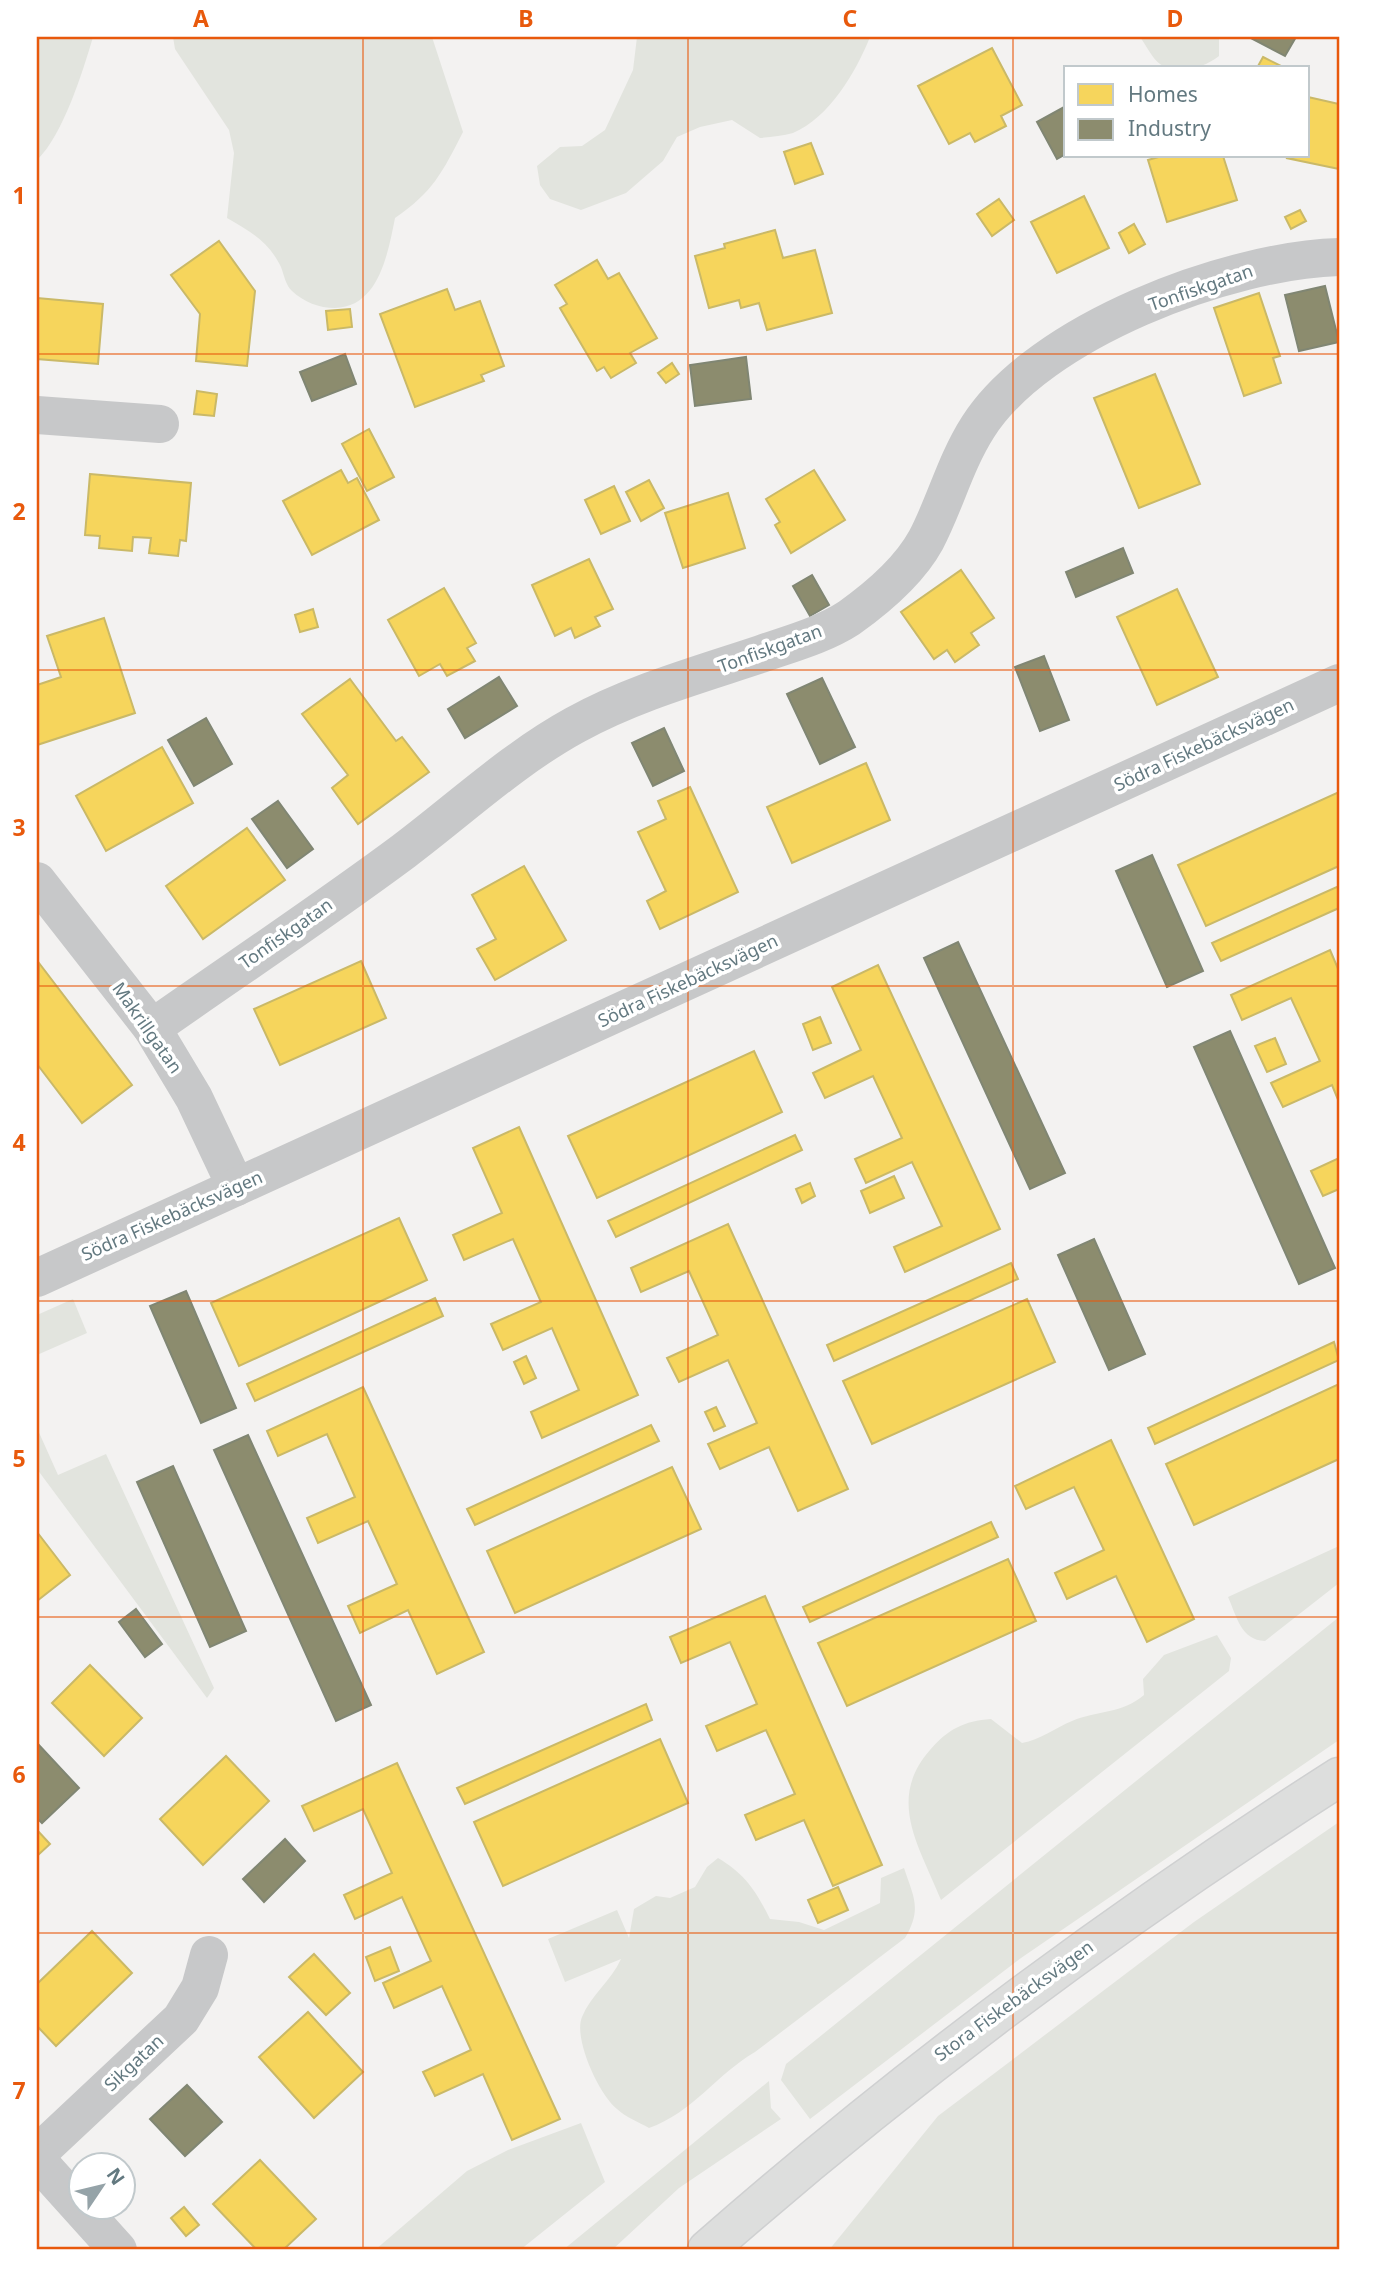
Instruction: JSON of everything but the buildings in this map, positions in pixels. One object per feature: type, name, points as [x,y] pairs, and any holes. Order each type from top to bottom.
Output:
[{"type":"street","name":"Tonfiskgatan","points":[[152,1028],[402,852],[522,757],[577,723],[640,695],[799,641],[847,619],[910,566],[927,539],[946,488],[979,424],[1002,396],[1059,350],[1093,329],[1214,280],[1256,267],[1309,258],[1339,257]]},
{"type":"street","points":[[37,415],[160,424]]},
{"type":"street","name":"Södra Fiskebäcksvägen","points":[[37,1278],[1339,683]]},
{"type":"street","name":"Makrillgatan","points":[[37,881],[152,1028],[194,1098],[236,1188]]},
{"type":"street","name":"Stora Fiskebäcksvägen","points":[[707,2250],[924,2068],[1101,1937],[1339,1777]]},
{"type":"street","name":"Sikgatan","points":[[37,2154],[181,2019],[200,1988],[209,1955]]},
{"type":"street","points":[[37,2160],[118,2250]]},
{"type":"shaded area","points":[[37,37],[93,37],[64,119],[37,160]]},
{"type":"shaded area","points":[[173,37],[432,37],[463,132],[428,190],[395,218],[385,262],[379,276],[362,298],[350,305],[335,308],[312,304],[290,289],[276,258],[265,244],[227,218],[234,153],[229,130],[175,49]]},
{"type":"shaded area","points":[[637,37],[870,37],[840,92],[818,117],[793,133],[760,138],[732,120],[700,127],[677,137],[663,161],[626,193],[581,210],[550,199],[540,185],[537,166],[560,147],[582,146],[605,130],[633,70]]},
{"type":"shaded area","points":[[1140,37],[1219,37],[1219,56],[1201,66],[1164,66]]},
{"type":"shaded area","points":[[73,1299],[87,1333],[37,1355],[37,1315]]},
{"type":"shaded area","points":[[37,1428],[58,1475],[106,1454],[214,1688],[207,1698],[37,1469]]},
{"type":"shaded area","points":[[1339,1546],[1339,1583],[1265,1641],[1250,1637],[1245,1632],[1228,1597]]},
{"type":"shaded area","points":[[1339,1617],[1339,1740],[1021,1958],[810,2119],[781,2080],[786,2064]]},
{"type":"shaded area","points":[[1217,1635],[1231,1658],[1229,1671],[941,1900],[917,1842],[909,1805],[910,1787],[917,1769],[937,1743],[957,1727],[991,1719],[1022,1743],[1082,1718],[1127,1706],[1144,1695],[1143,1679],[1164,1655]]},
{"type":"shaded area","points":[[1339,1822],[1339,2250],[829,2250],[938,2116],[1194,1922]]},
{"type":"shaded area","points":[[718,1858],[736,1870],[749,1884],[770,1919],[799,1922],[824,1930],[880,1903],[881,1878],[904,1868],[915,1903],[913,1919],[905,1938],[728,2071],[678,2113],[649,2128],[624,2115],[610,2102],[589,2066],[581,2038],[580,2026],[586,2009],[621,1959],[565,1982],[548,1939],[617,1910],[629,1938],[634,1909],[656,1896],[670,1898],[695,1887],[707,1867]]},
{"type":"shaded area","points":[[769,2081],[771,2108],[781,2119],[679,2188],[612,2250],[563,2250]]},
{"type":"shaded area","points":[[581,2123],[605,2182],[520,2250],[375,2250],[467,2171],[508,2150]]}]
